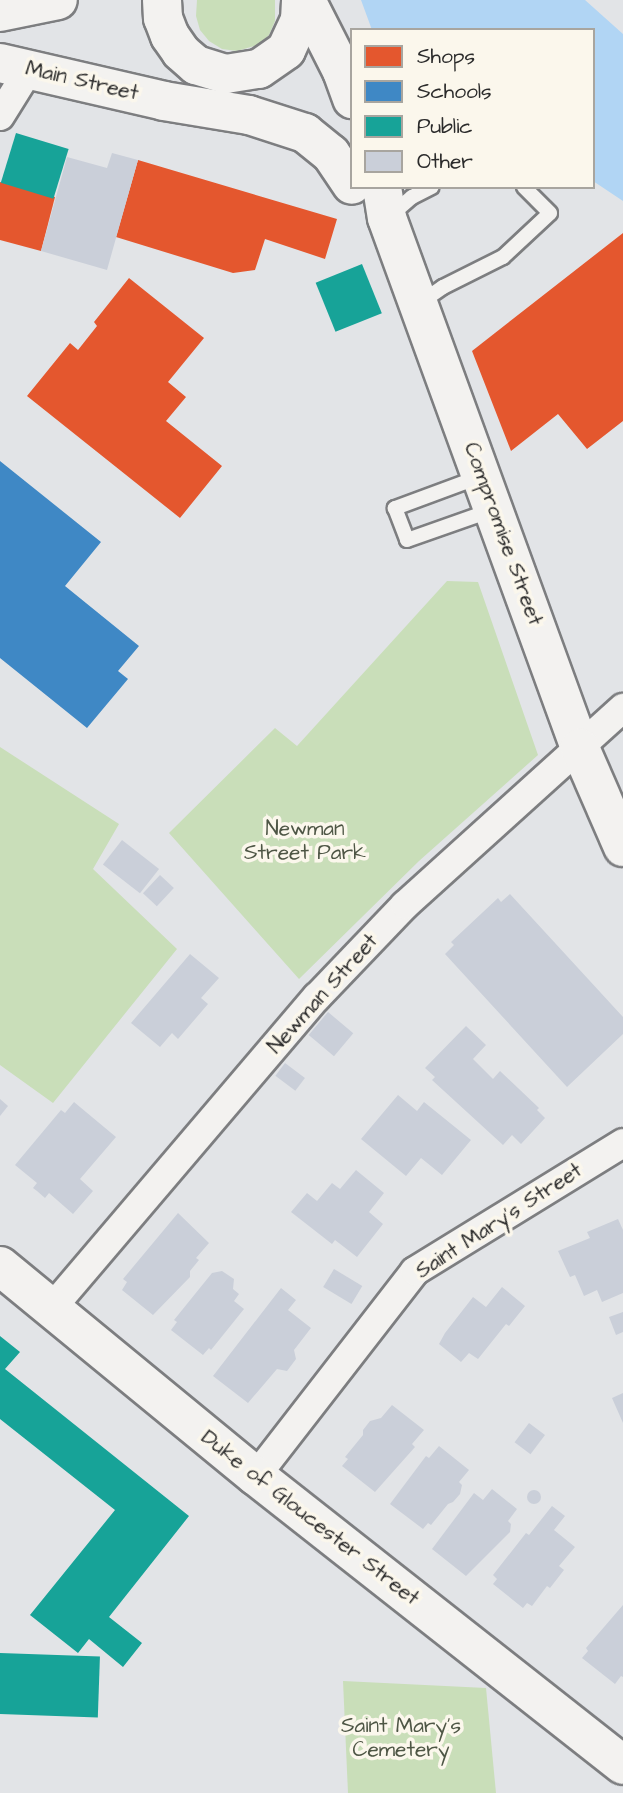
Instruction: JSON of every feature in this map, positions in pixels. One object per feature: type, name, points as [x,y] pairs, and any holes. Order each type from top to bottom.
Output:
[{"type":"main road","points":[[0,12],[58,0]]},
{"type":"main road","points":[[162,0],[163,18],[181,52],[196,65],[220,73],[249,115],[304,134],[331,154],[350,182]]},
{"type":"main road","points":[[304,0],[342,71],[350,93]]},
{"type":"main road","name":"Main Street","points":[[164,100],[220,73],[259,69],[286,50],[300,20],[304,0]]},
{"type":"main road","name":"Main Street","points":[[15,65],[164,100],[249,115]]},
{"type":"main road","points":[[355,189],[359,197],[385,203]]},
{"type":"main road","name":"Compromise Street","points":[[385,203],[580,748],[623,847]]},
{"type":"main road","name":"Duke of Gloucester Street","points":[[0,1266],[256,1476],[623,1765]]},
{"type":"street","points":[[0,116],[15,65]]},
{"type":"street","name":"Newman Street","points":[[51,1309],[317,997],[405,905],[623,708]]},
{"type":"street","name":"Saint Mary's Street","points":[[256,1476],[415,1270],[623,1143]]},
{"type":"lane","points":[[385,203],[412,197],[428,189]]},
{"type":"lane","points":[[419,304],[443,287],[503,257],[550,213],[526,189]]},
{"type":"lane","points":[[488,493],[407,540],[395,508],[488,493]]},
{"type":"green space","points":[[197,0],[275,0],[275,21],[269,35],[258,45],[237,51],[222,49],[209,41],[200,30],[196,16]]},
{"type":"green space","name":"Newman Street Park","points":[[447,581],[478,582],[538,755],[419,861],[299,979],[169,833],[275,728],[297,746]]},
{"type":"green space","points":[[0,747],[119,824],[93,869],[177,949],[53,1103],[0,1065]]},
{"type":"green space","name":"Saint Mary's Cemetery","points":[[343,1681],[486,1688],[496,1793],[348,1793]]},
{"type":"water","points":[[361,0],[585,0],[623,34],[623,201],[595,182],[595,28],[371,28]]},
{"type":"building: Shops","points":[[138,160],[337,219],[325,259],[265,239],[255,270],[233,273],[116,237]]},
{"type":"building: Shops","points":[[0,182],[55,197],[41,251],[0,240]]},
{"type":"building: Shops","points":[[623,233],[623,421],[587,449],[558,414],[511,451],[472,351]]},
{"type":"building: Shops","points":[[129,278],[204,338],[168,382],[186,397],[166,421],[222,466],[180,518],[27,396],[70,343],[78,350],[97,326],[94,322]]},
{"type":"building: Schools","points":[[0,461],[101,542],[65,586],[139,646],[118,671],[128,679],[87,728],[0,658]]},
{"type":"building: Public","points":[[16,133],[69,149],[53,199],[1,183]]},
{"type":"building: Public","points":[[362,264],[382,313],[335,332],[316,283]]},
{"type":"building: Public","points":[[0,1336],[20,1352],[5,1369],[189,1516],[109,1617],[142,1643],[123,1667],[89,1639],[78,1653],[30,1615],[115,1510],[0,1419]]},
{"type":"building: Public","points":[[0,1653],[100,1656],[98,1717],[0,1714]]},
{"type":"building: Other","points":[[112,153],[138,160],[107,270],[41,251],[67,157],[107,168]]},
{"type":"building: Other","points":[[122,840],[159,869],[140,893],[103,864]]},
{"type":"building: Other","points":[[160,875],[174,888],[157,906],[143,893]]},
{"type":"building: Other","points":[[510,894],[623,1017],[623,1034],[567,1087],[445,954],[454,945],[451,942],[498,898],[501,902]]},
{"type":"building: Other","points":[[190,954],[219,978],[201,998],[208,1004],[178,1039],[172,1033],[160,1047],[131,1023]]},
{"type":"building: Other","points":[[328,1012],[353,1033],[334,1056],[309,1035]]},
{"type":"building: Other","points":[[466,1026],[486,1045],[473,1059],[493,1079],[500,1071],[539,1108],[537,1110],[545,1118],[521,1144],[512,1135],[503,1145],[432,1080],[435,1077],[425,1068]]},
{"type":"building: Other","points":[[285,1063],[305,1078],[295,1091],[275,1076]]},
{"type":"building: Other","points":[[398,1095],[417,1111],[424,1102],[471,1140],[442,1175],[421,1158],[406,1176],[361,1139]]},
{"type":"building: Other","points":[[0,1099],[8,1106],[0,1116]]},
{"type":"building: Other","points":[[74,1102],[116,1137],[80,1179],[93,1191],[73,1214],[49,1193],[45,1198],[33,1188],[37,1183],[15,1165],[61,1110],[65,1113]]},
{"type":"building: Other","points":[[356,1170],[384,1193],[369,1212],[383,1224],[357,1257],[335,1240],[332,1244],[291,1212],[307,1193],[317,1201],[332,1183],[340,1189]]},
{"type":"building: Other","points":[[178,1213],[209,1243],[196,1258],[199,1260],[190,1271],[190,1277],[153,1315],[122,1290],[127,1282],[123,1279]]},
{"type":"building: Other","points":[[618,1219],[623,1230],[623,1293],[602,1302],[597,1290],[584,1296],[575,1275],[570,1277],[558,1251],[590,1238],[587,1232]]},
{"type":"building: Other","points":[[334,1269],[362,1286],[351,1304],[323,1287]]},
{"type":"building: Other","points":[[222,1271],[234,1279],[233,1289],[239,1294],[234,1301],[244,1309],[211,1350],[209,1348],[203,1355],[171,1330],[177,1322],[174,1320],[212,1273]]},
{"type":"building: Other","points":[[502,1287],[525,1306],[509,1326],[506,1324],[478,1359],[469,1353],[461,1362],[439,1344],[445,1333],[473,1297],[486,1307]]},
{"type":"building: Other","points":[[281,1288],[296,1300],[288,1310],[311,1328],[294,1350],[296,1359],[287,1371],[277,1369],[248,1403],[213,1376]]},
{"type":"building: Other","points":[[623,1312],[623,1332],[616,1335],[609,1317]]},
{"type":"building: Other","points":[[623,1393],[623,1423],[612,1398]]},
{"type":"building: Other","points":[[392,1405],[424,1430],[412,1444],[415,1447],[375,1492],[342,1466],[348,1459],[345,1457],[363,1435],[363,1430],[370,1421],[381,1418]]},
{"type":"building: Other","points":[[529,1423],[545,1435],[531,1454],[515,1442]]},
{"type":"building: Other","points":[[439,1446],[469,1470],[459,1482],[462,1485],[460,1494],[431,1525],[428,1523],[423,1529],[390,1504],[426,1456],[429,1458]]},
{"type":"building: Other","points":[[492,1489],[517,1509],[508,1521],[511,1524],[510,1532],[466,1576],[432,1549],[474,1493],[483,1500]]},
{"type":"building: Other","points":[[534,1490],[539,1492],[539,1502],[534,1504],[529,1502],[527,1497],[529,1492]]},
{"type":"building: Other","points":[[552,1506],[565,1516],[554,1530],[575,1547],[559,1566],[564,1570],[550,1588],[547,1586],[532,1606],[527,1603],[523,1608],[493,1584],[497,1579],[493,1575],[526,1533],[529,1535]]},
{"type":"building: Other","points":[[623,1605],[623,1677],[615,1684],[582,1658],[588,1651],[586,1648]]}]
